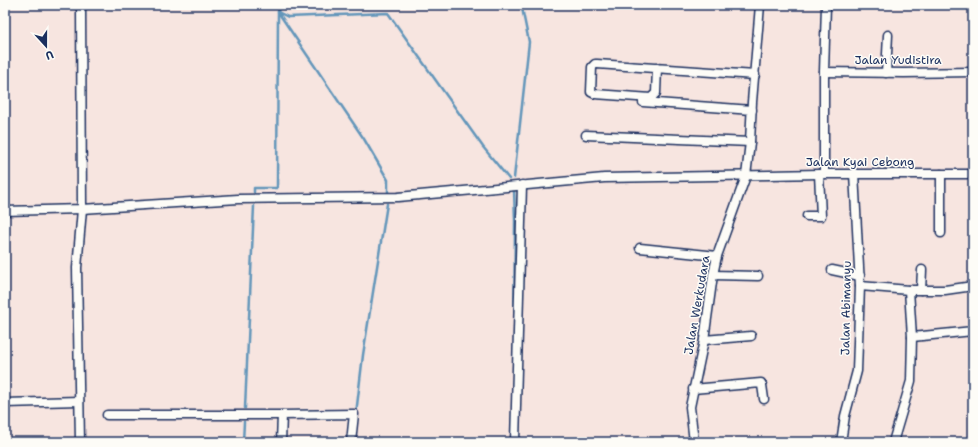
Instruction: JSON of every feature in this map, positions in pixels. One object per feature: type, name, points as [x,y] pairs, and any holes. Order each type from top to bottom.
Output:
[{"type":"street","points":[[80,442],[78,268],[82,209],[81,5]]},
{"type":"street","name":"Jalan Werkudara","points":[[694,442],[690,408],[704,340],[713,275],[717,256],[746,176],[750,142],[760,5]]},
{"type":"street","points":[[808,216],[820,216],[826,5]]},
{"type":"street","points":[[886,73],[888,35]]},
{"type":"street","points":[[657,68],[656,93],[651,98],[595,94],[591,92],[592,67],[595,64],[657,68],[755,75]]},
{"type":"street","name":"Jalan Yudistira","points":[[824,72],[973,72]]},
{"type":"street","points":[[591,98],[752,110]]},
{"type":"street","points":[[586,135],[750,142]]},
{"type":"street","name":"Jalan Kyai Cebong","points":[[5,210],[82,209],[238,199],[398,197],[604,178],[854,173],[973,174]]},
{"type":"street","name":"Jalan Abimanyu","points":[[841,442],[845,416],[857,371],[860,276],[854,173]]},
{"type":"street","points":[[941,234],[942,174]]},
{"type":"street","points":[[515,442],[522,185]]},
{"type":"street","points":[[640,248],[717,256]]},
{"type":"street","points":[[832,270],[860,276]]},
{"type":"street","points":[[921,290],[922,270]]},
{"type":"street","points":[[713,275],[758,276]]},
{"type":"street","points":[[860,286],[909,290],[945,290],[973,286]]},
{"type":"street","points":[[893,442],[909,390],[912,337],[909,290]]},
{"type":"street","points":[[912,337],[973,330]]},
{"type":"street","points":[[704,340],[751,336]]},
{"type":"street","points":[[693,389],[761,383],[764,399]]},
{"type":"street","points":[[5,404],[79,401]]},
{"type":"street","points":[[107,415],[354,414],[351,442]]},
{"type":"street","points":[[281,442],[282,415]]},
{"type":"waterway","points":[[279,5],[278,12],[364,139],[388,180],[388,194]]},
{"type":"waterway","points":[[514,178],[529,42],[522,8],[520,5]]},
{"type":"waterway","points":[[254,192],[254,188],[277,188],[278,12],[288,17],[388,13],[483,147],[509,179]]},
{"type":"waterway","points":[[514,189],[514,346]]},
{"type":"waterway","points":[[356,414],[363,355],[387,204]]},
{"type":"waterway","points":[[245,408],[254,206]]},
{"type":"waterway","points":[[243,442],[244,422]]}]
